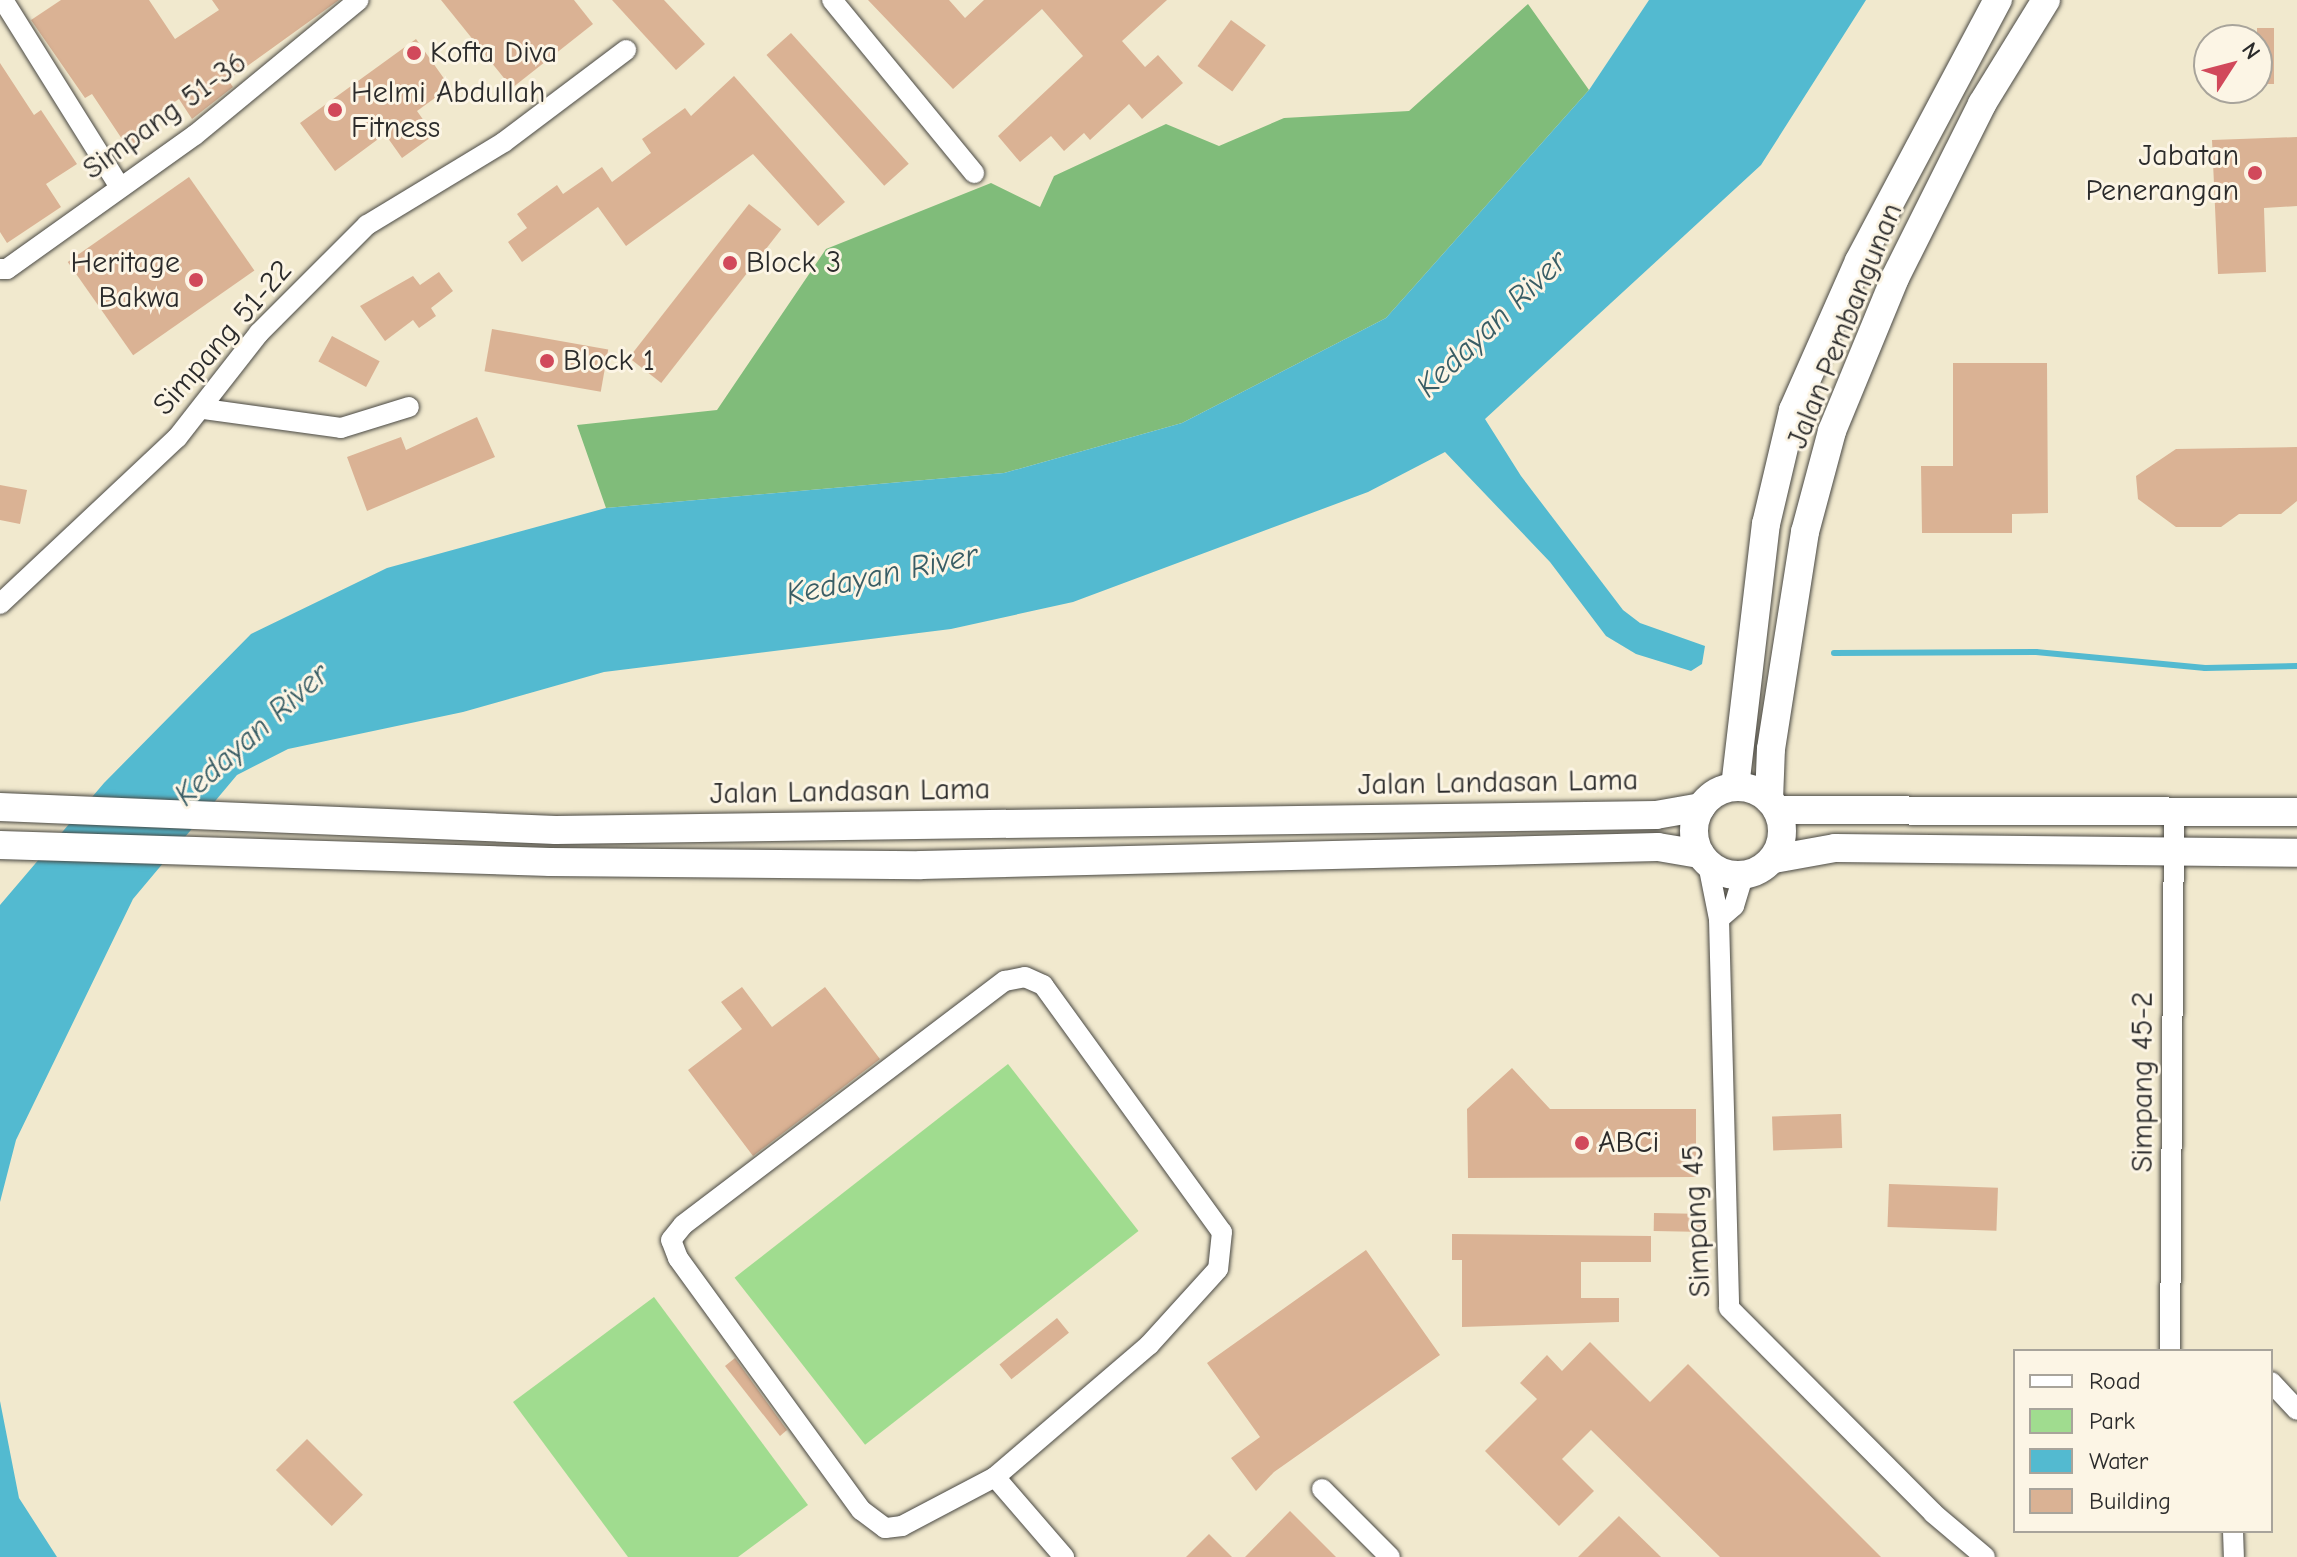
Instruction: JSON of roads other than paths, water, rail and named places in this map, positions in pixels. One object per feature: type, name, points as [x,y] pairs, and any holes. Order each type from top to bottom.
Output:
[{"type":"main road","name":"Jalan Pembangunan","points":[[1735,787],[1766,524],[1793,410],[1859,261],[1998,0]]},
{"type":"main road","name":"Jalan Pembangunan","points":[[1773,805],[1771,749],[1805,532],[1832,431],[1901,265],[1982,104],[2046,0]]},
{"type":"main road","points":[[1704,859],[1694,830],[1701,807],[1722,790],[1735,787],[1773,805],[2174,813],[2297,812]]},
{"type":"main road","points":[[1773,805],[1782,835],[1774,859]]},
{"type":"main road","name":"Jalan Landasan Lama","points":[[0,807],[328,818],[556,830],[1656,815],[1701,807]]},
{"type":"main road","points":[[1963,810],[1993,830],[2148,829],[2174,854]]},
{"type":"main road","points":[[0,845],[550,862],[905,865],[1658,847],[1704,859],[1743,876],[1774,859],[1835,848],[2297,853]]},
{"type":"street","points":[[3,0],[120,187]]},
{"type":"street","name":"Simpang 51-36","points":[[0,269],[7,269],[264,82],[359,0]]},
{"type":"street","points":[[832,0],[974,173]]},
{"type":"street","name":"Simpang 51-22","points":[[0,604],[204,409],[259,333],[367,225],[504,142],[626,50]]},
{"type":"street","points":[[204,409],[341,428],[409,407]]},
{"type":"street","name":"Simpang 45-2","points":[[2170,1349],[2174,813]]},
{"type":"street","name":"Simpang 45","points":[[1704,859],[1719,919],[1729,1308],[1933,1513],[1985,1557]]},
{"type":"street","points":[[1719,919],[1734,906],[1743,876]]},
{"type":"street","points":[[1025,977],[1043,985],[1222,1232],[1218,1269],[1149,1345],[995,1477],[902,1526],[885,1528],[861,1510],[678,1258],[671,1240],[683,1225],[1005,981],[1025,977]]},
{"type":"street","points":[[2273,1384],[2297,1410]]},
{"type":"street","points":[[995,1477],[1064,1557]]},
{"type":"street","points":[[1322,1489],[1390,1557]]},
{"type":"street","points":[[2233,1533],[2234,1557]]},
{"type":"water","name":"Kedayan River","points":[[1649,0],[1866,0],[1761,165],[1485,419],[1521,476],[1623,610],[1640,623],[1705,646],[1702,664],[1691,671],[1636,654],[1606,636],[1550,562],[1445,452],[1368,492],[1073,602],[951,629],[604,672],[463,712],[288,749],[237,775],[133,899],[16,1140],[0,1202],[0,905],[104,783],[251,634],[387,568],[606,508],[1004,473],[1182,423],[1386,318],[1589,90]]},
{"type":"water","points":[[0,1401],[19,1498],[57,1557],[0,1557]]},
{"type":"waterway","points":[[1834,653],[2036,652],[2205,668],[2297,666]]},
{"type":"place","name":"Kofta Diva","points":[[414,53]]},
{"type":"place","name":"Helmi Abdullah Fitness","points":[[335,110]]},
{"type":"place","name":"Jabatan Penerangan","points":[[2255,173]]},
{"type":"place","name":"Block 3","points":[[730,263]]},
{"type":"place","name":"Heritage Bakwa","points":[[196,280]]},
{"type":"place","name":"Block 1","points":[[547,361]]},
{"type":"place","name":"ABCi","points":[[1582,1143]]}]
